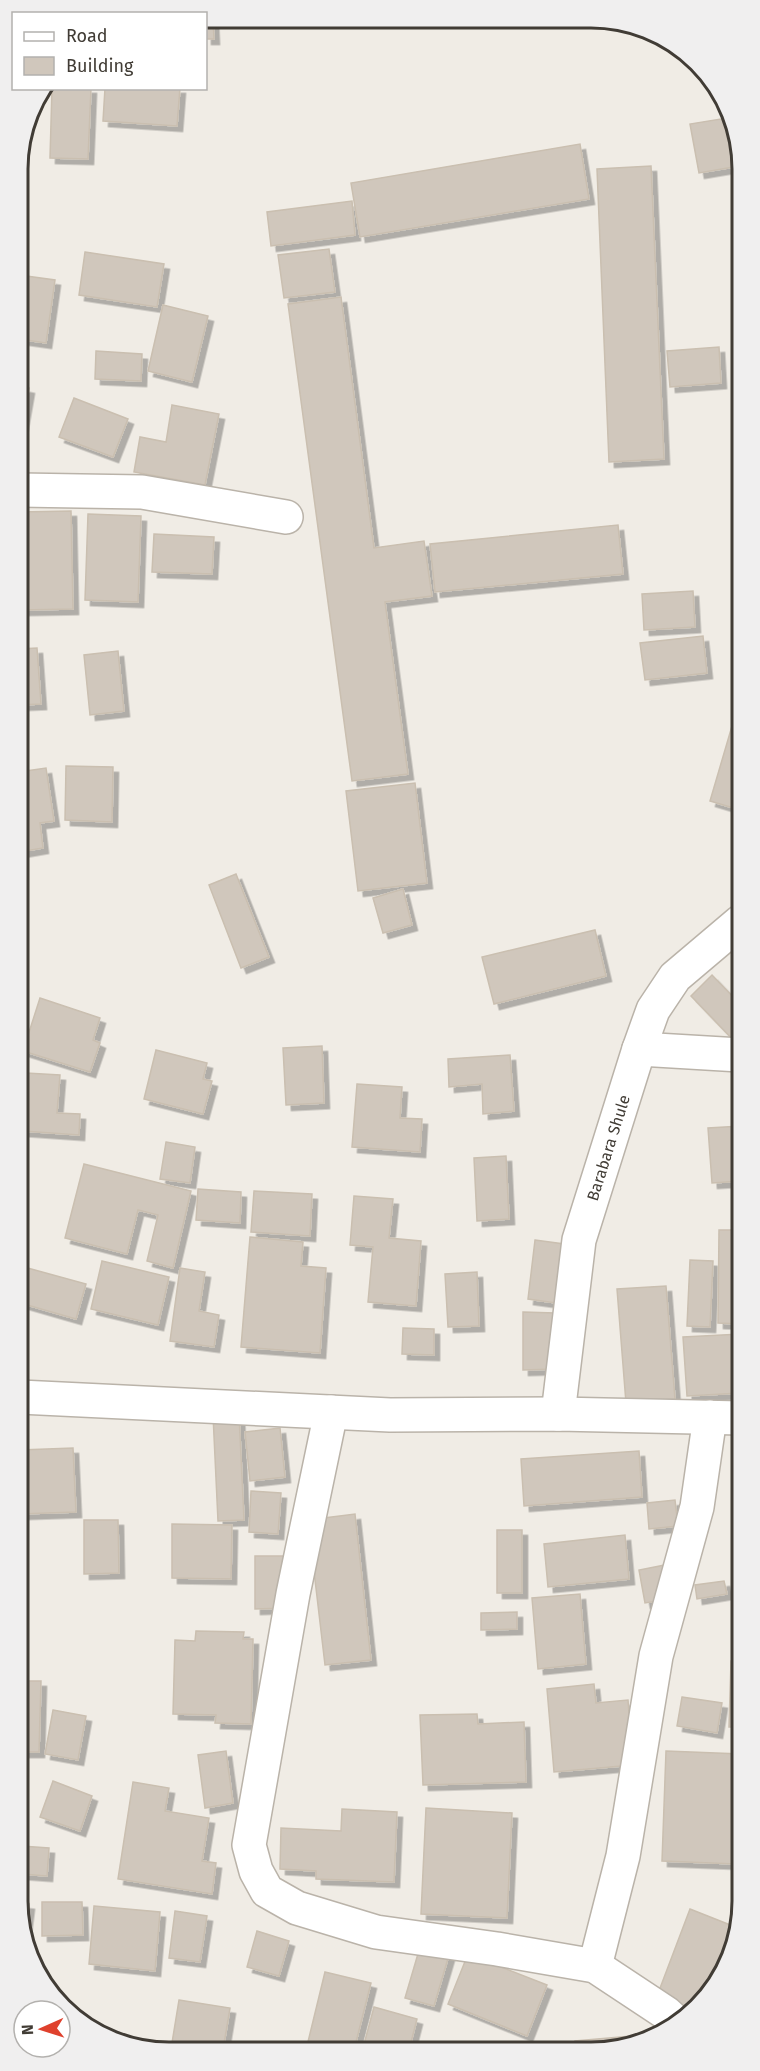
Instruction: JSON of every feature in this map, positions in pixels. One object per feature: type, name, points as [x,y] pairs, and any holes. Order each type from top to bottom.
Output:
[{"type":"street","points":[[29,490],[142,492],[286,517]]},
{"type":"street","name":"Barabara Shule","points":[[558,1414],[579,1240],[639,1049],[653,1010],[675,977],[732,929]]},
{"type":"street","points":[[639,1049],[731,1054]]},
{"type":"street","points":[[28,1397],[390,1415],[558,1414],[726,1418],[697,1507],[656,1656],[623,1856],[595,1966]]},
{"type":"street","points":[[331,1412],[293,1594],[249,1845],[256,1871],[267,1891],[297,1908],[376,1932],[497,1948],[595,1966],[670,2017]]},
{"type":"building","points":[[207,29],[214,29],[214,39],[207,39]]},
{"type":"building","points":[[54,90],[91,90],[88,159],[50,158],[52,92]]},
{"type":"building","points":[[105,90],[180,90],[177,126],[103,121]]},
{"type":"building","points":[[722,119],[729,142],[732,167],[699,173],[690,124]]},
{"type":"building","points":[[580,144],[589,199],[360,237],[351,183]]},
{"type":"building","points":[[651,166],[664,459],[609,462],[597,169]]},
{"type":"building","points":[[352,201],[355,235],[271,246],[267,212]]},
{"type":"building","points":[[329,249],[335,292],[284,298],[278,255]]},
{"type":"building","points":[[85,252],[164,264],[157,307],[79,295]]},
{"type":"building","points":[[29,276],[55,280],[46,343],[29,340]]},
{"type":"building","points":[[341,297],[374,548],[424,541],[432,596],[385,602],[408,774],[352,781],[288,304]]},
{"type":"building","points":[[163,305],[208,316],[192,382],[148,371]]},
{"type":"building","points":[[719,347],[721,383],[670,387],[667,351]]},
{"type":"building","points":[[96,351],[142,354],[141,381],[95,379]]},
{"type":"building","points":[[74,398],[128,419],[113,457],[59,437]]},
{"type":"building","points":[[172,405],[219,414],[205,485],[134,472],[140,437],[166,442]]},
{"type":"building","points":[[71,511],[73,609],[29,610],[29,512]]},
{"type":"building","points":[[88,514],[141,516],[138,602],[85,600]]},
{"type":"building","points":[[618,525],[623,574],[435,592],[430,544]]},
{"type":"building","points":[[154,534],[214,537],[212,574],[152,572]]},
{"type":"building","points":[[693,591],[695,627],[644,630],[642,594]]},
{"type":"building","points":[[703,636],[707,673],[645,680],[640,643]]},
{"type":"building","points":[[29,648],[37,648],[41,704],[29,705]]},
{"type":"building","points":[[118,651],[124,711],[90,715],[84,655]]},
{"type":"building","points":[[732,727],[732,807],[710,801]]},
{"type":"building","points":[[66,766],[113,767],[112,822],[65,820]]},
{"type":"building","points":[[46,768],[54,821],[40,823],[43,848],[29,850],[29,771]]},
{"type":"building","points":[[415,783],[427,883],[358,891],[346,791]]},
{"type":"building","points":[[236,874],[269,957],[241,968],[209,885]]},
{"type":"building","points":[[403,889],[412,925],[383,933],[373,898]]},
{"type":"building","points":[[595,930],[606,976],[494,1004],[482,957]]},
{"type":"building","points":[[712,975],[732,995],[732,1038],[691,996]]},
{"type":"building","points":[[40,998],[100,1018],[93,1040],[100,1043],[90,1072],[28,1053],[28,1034]]},
{"type":"building","points":[[322,1046],[324,1103],[286,1105],[283,1048]]},
{"type":"building","points":[[156,1050],[207,1063],[203,1079],[212,1081],[203,1114],[144,1099]]},
{"type":"building","points":[[510,1055],[514,1111],[483,1114],[482,1084],[449,1087],[448,1059]]},
{"type":"building","points":[[28,1073],[60,1075],[57,1113],[80,1114],[79,1135],[28,1131]]},
{"type":"building","points":[[357,1084],[402,1087],[400,1118],[422,1119],[420,1152],[352,1147]]},
{"type":"building","points":[[731,1127],[731,1182],[712,1183],[708,1128]]},
{"type":"building","points":[[166,1142],[195,1147],[190,1183],[160,1179]]},
{"type":"building","points":[[506,1156],[509,1219],[477,1221],[474,1158]]},
{"type":"building","points":[[84,1164],[191,1191],[173,1268],[147,1261],[158,1215],[138,1210],[127,1254],[65,1238]]},
{"type":"building","points":[[198,1189],[241,1192],[240,1223],[196,1220]]},
{"type":"building","points":[[254,1191],[312,1194],[310,1236],[251,1232]]},
{"type":"building","points":[[354,1196],[393,1199],[389,1238],[421,1241],[416,1306],[368,1302],[373,1247],[350,1245]]},
{"type":"building","points":[[719,1230],[731,1230],[731,1324],[718,1323]]},
{"type":"building","points":[[250,1237],[303,1242],[301,1266],[326,1268],[320,1353],[241,1347]]},
{"type":"building","points":[[535,1240],[564,1244],[556,1303],[528,1299]]},
{"type":"building","points":[[690,1260],[713,1261],[710,1327],[687,1326]]},
{"type":"building","points":[[102,1261],[169,1277],[158,1325],[91,1309]]},
{"type":"building","points":[[28,1268],[86,1284],[76,1319],[28,1305]]},
{"type":"building","points":[[180,1268],[205,1272],[199,1311],[219,1315],[214,1347],[170,1341]]},
{"type":"building","points":[[477,1272],[479,1326],[448,1327],[445,1274]]},
{"type":"building","points":[[666,1286],[675,1399],[626,1403],[617,1289]]},
{"type":"building","points":[[523,1312],[555,1313],[555,1369],[523,1370]]},
{"type":"building","points":[[403,1328],[434,1329],[434,1355],[402,1354]]},
{"type":"building","points":[[731,1335],[731,1394],[687,1396],[683,1337]]},
{"type":"building","points":[[239,1414],[244,1520],[218,1521],[213,1415]]},
{"type":"building","points":[[280,1428],[285,1477],[250,1481],[245,1432]]},
{"type":"building","points":[[73,1448],[76,1512],[28,1514],[28,1450]]},
{"type":"building","points":[[639,1451],[642,1497],[524,1506],[521,1459]]},
{"type":"building","points":[[251,1491],[281,1493],[278,1534],[249,1532]]},
{"type":"building","points":[[675,1500],[678,1526],[649,1529],[647,1503]]},
{"type":"building","points":[[355,1514],[371,1660],[325,1665],[308,1520]]},
{"type":"building","points":[[84,1520],[118,1520],[119,1573],[84,1574]]},
{"type":"building","points":[[172,1524],[232,1525],[231,1579],[172,1578]]},
{"type":"building","points":[[497,1530],[522,1530],[522,1593],[497,1593]]},
{"type":"building","points":[[625,1535],[629,1579],[548,1587],[544,1544]]},
{"type":"building","points":[[255,1556],[286,1556],[286,1608],[255,1609]]},
{"type":"building","points":[[665,1565],[670,1599],[645,1603],[639,1570]]},
{"type":"building","points":[[724,1581],[727,1594],[697,1599],[695,1585]]},
{"type":"building","points":[[580,1594],[586,1664],[538,1669],[532,1598]]},
{"type":"building","points":[[517,1612],[517,1629],[481,1630],[481,1613]]},
{"type":"building","points":[[196,1631],[244,1632],[243,1639],[253,1639],[251,1724],[215,1723],[216,1715],[173,1714],[175,1640],[195,1641]]},
{"type":"building","points":[[731,1661],[731,1661],[731,1727],[729,1727]]},
{"type":"building","points":[[28,1681],[41,1681],[39,1752],[28,1752]]},
{"type":"building","points":[[594,1684],[596,1703],[628,1700],[633,1765],[554,1772],[547,1689]]},
{"type":"building","points":[[682,1697],[722,1703],[717,1733],[677,1726]]},
{"type":"building","points":[[53,1710],[86,1716],[78,1760],[45,1754]]},
{"type":"building","points":[[477,1714],[478,1724],[524,1722],[526,1782],[423,1785],[420,1715]]},
{"type":"building","points":[[226,1751],[233,1803],[205,1808],[198,1755]]},
{"type":"building","points":[[666,1751],[731,1754],[731,1864],[662,1861]]},
{"type":"building","points":[[53,1781],[92,1796],[80,1831],[40,1817]]},
{"type":"building","points":[[133,1782],[169,1788],[165,1811],[209,1818],[202,1861],[216,1863],[212,1894],[118,1879]]},
{"type":"building","points":[[426,1808],[512,1813],[507,1918],[421,1914]]},
{"type":"building","points":[[342,1809],[397,1812],[394,1882],[316,1879],[316,1871],[280,1869],[281,1828],[341,1831]]},
{"type":"building","points":[[28,1847],[49,1848],[47,1876],[28,1875]]},
{"type":"building","points":[[42,1902],[82,1902],[83,1935],[42,1936]]},
{"type":"building","points":[[94,1906],[160,1912],[155,1971],[89,1964]]},
{"type":"building","points":[[690,1909],[729,1925],[721,1956],[713,1972],[697,1995],[685,2007],[657,1996]]},
{"type":"building","points":[[175,1911],[207,1916],[200,1962],[169,1958]]},
{"type":"building","points":[[257,1931],[289,1941],[279,1976],[247,1967]]},
{"type":"building","points":[[420,1947],[449,1955],[434,2006],[405,1998]]},
{"type":"building","points":[[468,1954],[547,1985],[527,2036],[448,2004]]},
{"type":"building","points":[[325,1972],[371,1983],[356,2042],[308,2042]]},
{"type":"building","points":[[179,2000],[230,2008],[224,2042],[172,2042]]},
{"type":"building","points":[[374,2007],[417,2019],[411,2042],[365,2042]]},
{"type":"building","points":[[631,2036],[631,2037],[600,2042],[575,2041]]}]
